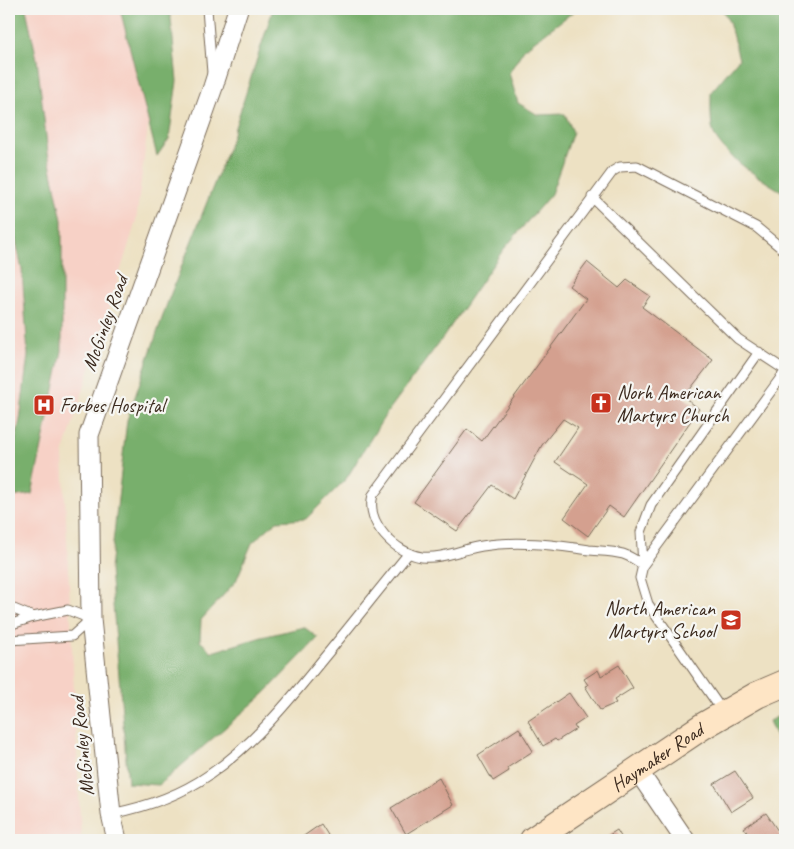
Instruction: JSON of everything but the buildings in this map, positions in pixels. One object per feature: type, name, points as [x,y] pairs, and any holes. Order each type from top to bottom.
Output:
[{"type":"main road","name":"Haymaker Road","points":[[533,840],[724,714],[757,695],[785,683]]},
{"type":"street","name":"McGinley Road","points":[[118,840],[111,814],[91,619],[89,435],[214,87],[238,9]]},
{"type":"street","points":[[638,771],[686,840]]},
{"type":"street","name":"McGinley Road","points":[[109,840],[111,814]]},
{"type":"lane","points":[[207,9],[214,87]]},
{"type":"lane","points":[[643,565],[624,554],[530,542],[481,546],[437,556],[423,557],[409,553],[397,546],[373,519],[371,503],[373,495],[613,170],[620,167],[637,166],[756,227],[785,250]]},
{"type":"lane","points":[[592,197],[738,339],[785,371],[643,565]]},
{"type":"lane","points":[[724,714],[648,604],[640,578],[643,565],[641,532],[651,505],[758,352]]},
{"type":"lane","points":[[111,814],[144,807],[175,795],[209,775],[247,745],[283,709],[409,553]]},
{"type":"lane","points":[[9,607],[33,616]]},
{"type":"lane","points":[[9,625],[33,616],[68,610],[91,619],[72,636],[9,640]]},
{"type":"shaded area","name":"Forbes Hospital","points":[[9,9],[153,9],[160,31],[136,221],[63,455],[81,840],[9,840]]},
{"type":"green space","points":[[9,9],[26,9],[37,59],[48,153],[62,220],[62,351],[32,494],[12,497],[9,487],[9,469],[20,420],[28,355],[22,270],[9,207]]},
{"type":"green space","points":[[120,9],[170,9],[177,81],[169,139],[157,156]]},
{"type":"green space","points":[[273,9],[577,9],[524,49],[509,73],[518,103],[538,115],[565,114],[573,132],[551,194],[503,250],[444,336],[386,414],[346,479],[306,519],[277,521],[252,543],[236,581],[201,620],[200,641],[212,652],[304,627],[318,638],[265,693],[159,785],[128,783],[110,569],[127,420],[168,301],[229,146]]},
{"type":"green space","points":[[722,9],[785,9],[785,193],[767,183],[735,159],[726,151],[714,134],[711,114],[711,92],[739,59],[729,22]]},
{"type":"green space","points":[[785,713],[785,758],[769,721]]},
{"type":"place","name":"Norh American Martyrs Church","points":[[601,403]]},
{"type":"place","name":"Forbes Hospital","points":[[44,405]]},
{"type":"place","name":"North American Martyrs School","points":[[731,620]]}]
